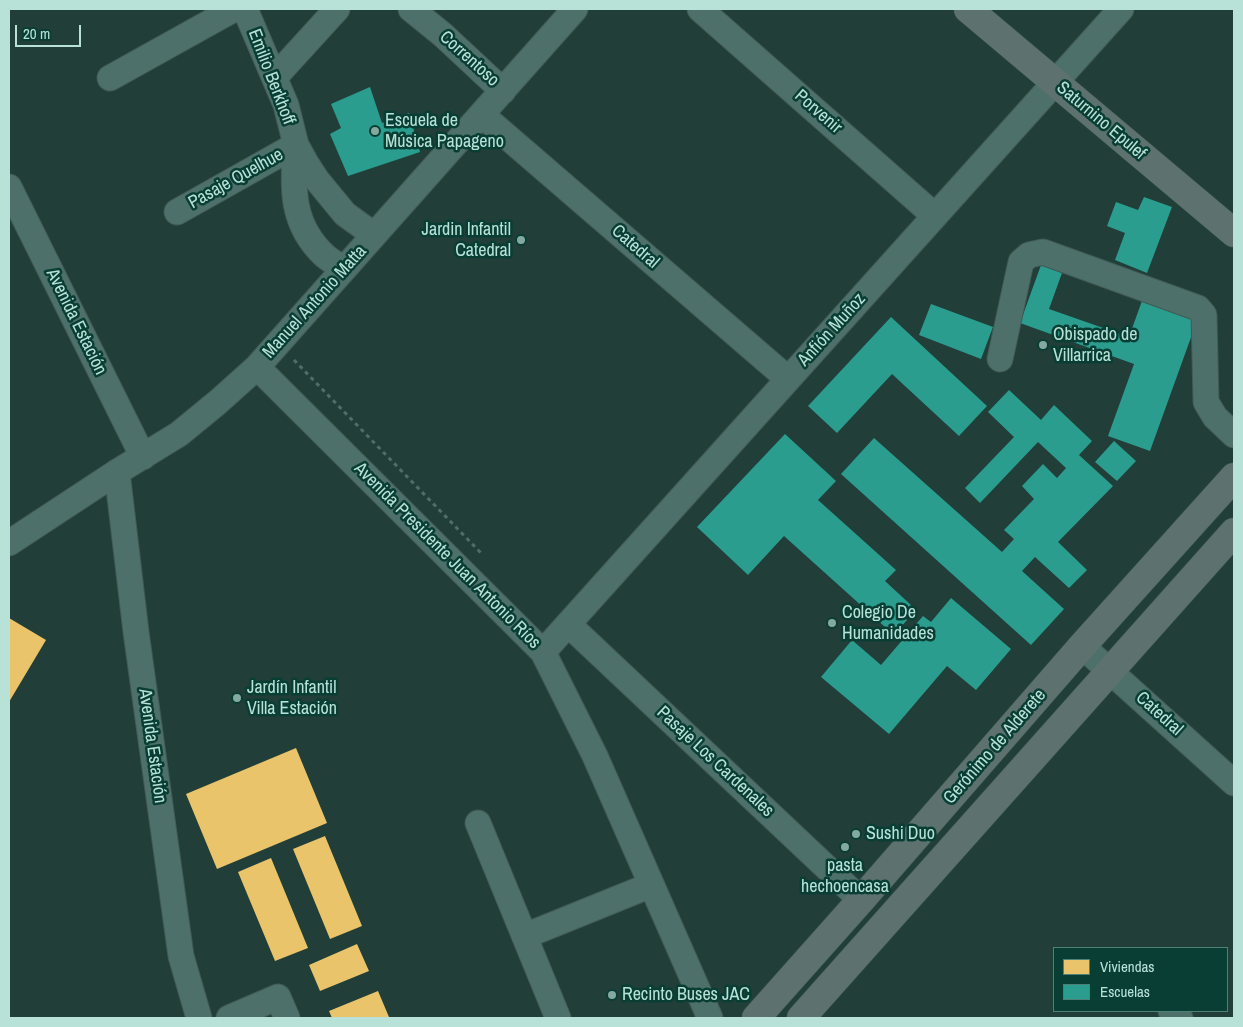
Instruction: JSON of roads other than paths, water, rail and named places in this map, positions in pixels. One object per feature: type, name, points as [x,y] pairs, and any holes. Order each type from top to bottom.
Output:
[{"type":"main road","name":"Saturnino Epulef","points":[[968,9],[1234,233]]},
{"type":"main road","name":"Gerónimo de Alderete","points":[[756,1018],[1082,646],[1234,477]]},
{"type":"main road","name":"Gerónimo de Alderete","points":[[801,1018],[1234,532]]},
{"type":"street","points":[[110,78],[234,9]]},
{"type":"street","name":"Emilio Berkhoff","points":[[244,9],[286,105],[296,145],[316,180],[345,214],[374,235]]},
{"type":"street","points":[[275,77],[337,9]]},
{"type":"street","name":"Correntoso","points":[[411,9],[503,91]]},
{"type":"street","name":"Manuel Antonio Matta","points":[[9,543],[179,434],[257,367],[575,9]]},
{"type":"street","name":"Porvenir","points":[[700,9],[935,216]]},
{"type":"street","name":"Anfión Muñoz","points":[[543,652],[1121,9]]},
{"type":"street","name":"Catedral","points":[[482,115],[788,379]]},
{"type":"street","name":"Emilio Berkhoff","points":[[296,145],[292,178],[297,211],[313,243],[326,257],[344,269]]},
{"type":"street","name":"Pasaje Quelhue","points":[[177,212],[296,145]]},
{"type":"street","name":"Avenida Estación","points":[[9,187],[143,457]]},
{"type":"street","points":[[1000,359],[1021,262],[1029,255],[1043,252],[1198,308],[1204,316],[1206,402],[1215,417],[1234,435]]},
{"type":"street","name":"Avenida Presidente Juan Antonio Ríos","points":[[257,367],[543,652],[595,756],[710,1018]]},
{"type":"street","name":"Avenida Estación","points":[[117,472],[136,632],[181,956],[199,1018]]},
{"type":"street","name":"Pasaje Los Cardenales","points":[[568,624],[861,900]]},
{"type":"street","name":"Catedral","points":[[1082,646],[1234,783]]},
{"type":"street","points":[[478,823],[558,1018]]},
{"type":"street","points":[[525,936],[652,885]]},
{"type":"street","points":[[229,1018],[278,997],[287,1018]]},
{"type":"place","name":"Escuela de Música Papageno","points":[[375,131]]},
{"type":"place","name":"Jardin Infantil Catedral","points":[[521,240]]},
{"type":"place","name":"Obispado de Villarrica","points":[[1043,345]]},
{"type":"place","name":"Colegio De Humanidades","points":[[832,623]]},
{"type":"place","name":"Jardín Infantil Villa Estación","points":[[237,698]]},
{"type":"place","name":"Sushi Duo","points":[[856,834]]},
{"type":"place","name":"pasta hechoencasa","points":[[845,847]]},
{"type":"place","name":"Recinto Buses JAC","points":[[612,995]]}]
